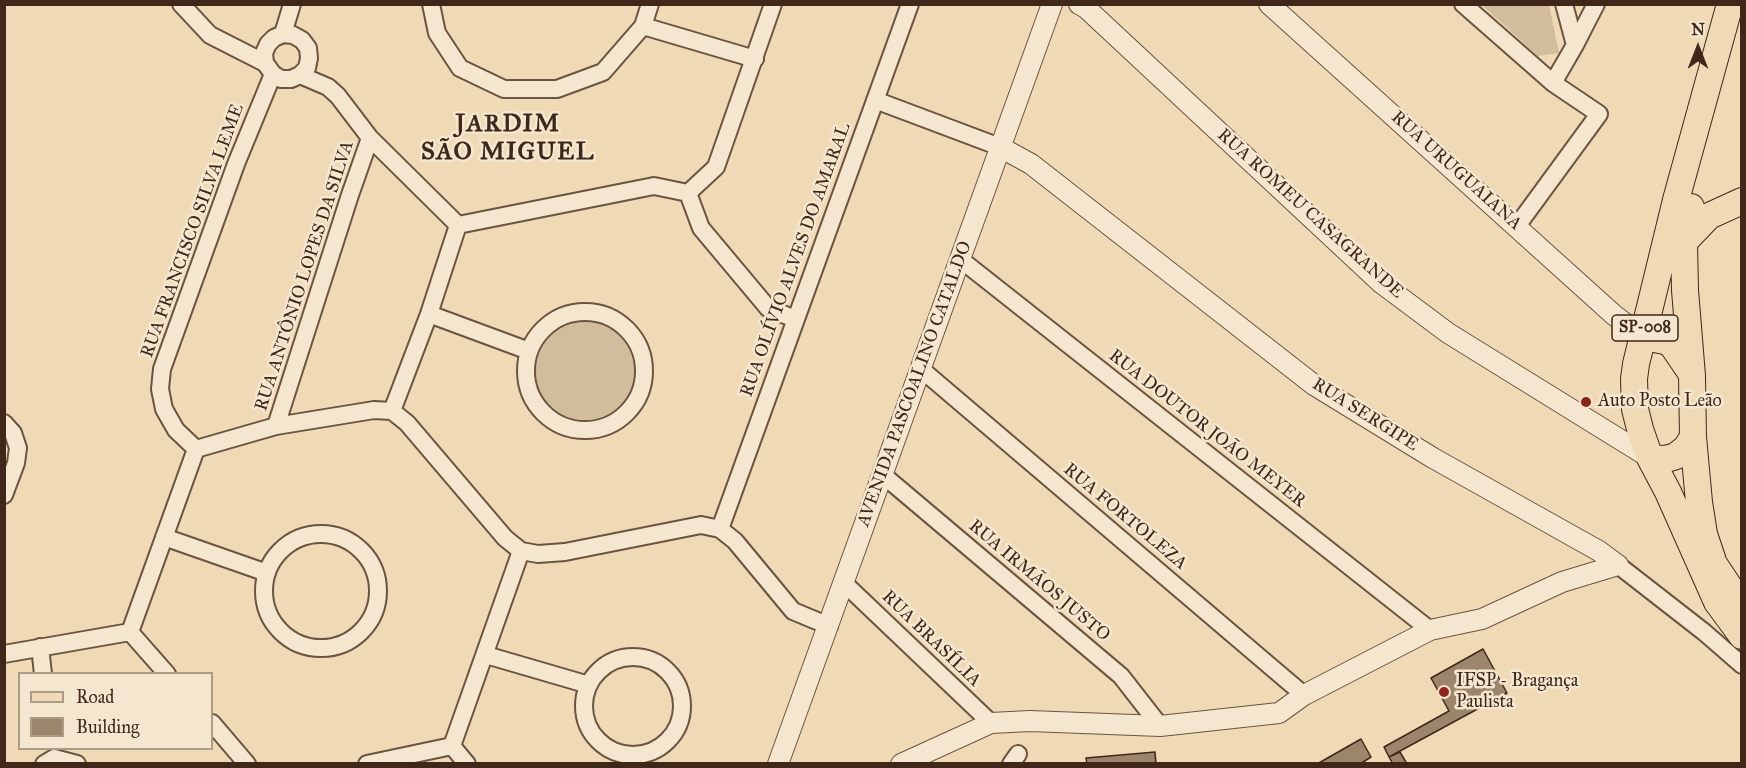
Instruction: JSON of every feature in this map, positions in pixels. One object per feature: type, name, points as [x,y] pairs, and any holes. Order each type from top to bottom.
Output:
[{"type":"main road","name":"SP-008","points":[[1730,4],[1676,200],[1634,379],[1635,409],[1650,458],[1668,492],[1717,602],[1742,636]]},
{"type":"main road","name":"SP-008","points":[[1742,20],[1692,199],[1684,242],[1692,376],[1693,437],[1704,534],[1714,564],[1742,606]]},
{"type":"main road","points":[[1684,242],[1709,216],[1742,201]]},
{"type":"main road","points":[[1643,337],[1665,341],[1672,345],[1692,376]]},
{"type":"main road","points":[[1650,458],[1666,459],[1676,456],[1686,448],[1693,437]]},
{"type":"street","points":[[181,4],[210,35],[269,69],[281,79],[291,79],[300,75],[306,68],[309,58],[308,48],[302,40],[293,35],[283,34],[274,38],[264,53],[269,69]]},
{"type":"street","points":[[283,34],[292,4]]},
{"type":"street","points":[[431,4],[437,33],[460,68],[504,89],[557,89],[603,72],[644,26],[650,4]]},
{"type":"street","points":[[688,193],[716,167],[773,4]]},
{"type":"street","name":"RUA OLÍVIO ALVES DO AMARAL","points":[[720,529],[909,4]]},
{"type":"street","name":"AVENIDA PASCOALINO CATALDO","points":[[778,764],[1052,4]]},
{"type":"street","name":"RUA ROMEU CASAGRANDE","points":[[1079,4],[1086,8],[1381,283],[1448,333],[1650,458]]},
{"type":"street","name":"RUA URUGUAIANA","points":[[1269,4],[1614,315],[1643,337]]},
{"type":"street","points":[[1463,4],[1553,83],[1599,114],[1517,226]]},
{"type":"street","points":[[1564,4],[1575,45]]},
{"type":"street","points":[[1553,83],[1596,4]]},
{"type":"street","points":[[644,26],[755,59]]},
{"type":"street","name":"RUA FRANCISCO SILVA LEME","points":[[196,449],[176,430],[164,409],[160,389],[162,369],[269,69]]},
{"type":"street","points":[[300,75],[328,87],[338,96],[370,138],[458,225]]},
{"type":"street","points":[[875,100],[1000,147]]},
{"type":"street","name":"RUA ANTÔNIO LOPES DA SILVA","points":[[276,426],[370,138]]},
{"type":"street","name":"RUA SERGIPE","points":[[1000,147],[1031,164],[1314,385],[1433,458],[1599,551],[1704,632],[1742,665]]},
{"type":"street","points":[[458,225],[654,186],[688,193]]},
{"type":"street","points":[[688,193],[701,228],[768,308],[795,319]]},
{"type":"street","points":[[392,411],[429,314],[458,225]]},
{"type":"street","name":"RUA DOUTOR JOÃO MEYER","points":[[960,259],[1430,630]]},
{"type":"street","points":[[591,312],[610,317],[626,328],[638,343],[644,362],[644,382],[638,400],[625,415],[608,426],[589,430],[570,428],[552,420],[537,406],[528,389],[525,370],[529,351],[539,333],[553,320],[572,313],[591,312]]},
{"type":"street","points":[[429,314],[529,351]]},
{"type":"street","name":"RUA FORTOLEZA","points":[[921,369],[1304,696]]},
{"type":"street","points":[[130,632],[196,449],[276,426],[374,410],[392,411],[407,423],[505,538],[521,551],[538,555],[565,552],[701,525],[720,529],[735,541],[794,611],[829,626]]},
{"type":"street","points":[[4,423],[13,433],[18,448],[16,463],[4,495]]},
{"type":"street","name":"RUA IRMÃOS JUSTO","points":[[883,475],[1121,676],[1160,726]]},
{"type":"street","points":[[326,534],[344,538],[360,549],[372,563],[378,581],[378,600],[372,618],[361,633],[345,643],[327,648],[308,646],[290,639],[276,626],[267,610],[264,591],[267,573],[276,556],[290,543],[307,536],[326,534]]},
{"type":"street","points":[[164,537],[267,573]]},
{"type":"street","points":[[452,746],[521,551]]},
{"type":"street","points":[[902,764],[991,723],[1030,721],[1160,726],[1279,713],[1304,696],[1430,630],[1482,619],[1562,582],[1618,565]]},
{"type":"street","name":"RUA BRASÍLIA","points":[[844,584],[991,723]]},
{"type":"street","points":[[4,654],[130,632]]},
{"type":"street","points":[[130,632],[165,672]]},
{"type":"street","points":[[40,647],[43,672]]},
{"type":"street","points":[[486,655],[589,685]]},
{"type":"street","points":[[626,658],[642,658],[657,664],[670,674],[678,687],[682,702],[681,718],[675,733],[664,745],[649,753],[633,755],[617,753],[602,744],[591,732],[585,717],[584,701],[589,685],[598,672],[611,663],[626,658]]},
{"type":"street","points":[[213,724],[247,764]]},
{"type":"street","points":[[367,764],[452,746]]},
{"type":"street","points":[[452,746],[467,764]]},
{"type":"street","points":[[50,757],[76,764]]},
{"type":"shaded area","points":[[1482,5],[1549,5],[1559,53],[1538,56]]},
{"type":"shaded area","points":[[585,322],[604,326],[620,336],[630,352],[634,371],[630,390],[620,406],[604,416],[585,420],[566,416],[550,406],[540,390],[536,371],[540,352],[550,336],[566,326]]},
{"type":"building","points":[[1483,649],[1507,693],[1389,757],[1384,747],[1449,711],[1431,678]]},
{"type":"building","points":[[1361,739],[1371,757],[1360,764],[1317,764]]},
{"type":"building","points":[[1155,752],[1156,764],[1087,764],[1086,758]]},
{"type":"building","points":[[1400,752],[1407,764],[1393,764],[1389,757]]},
{"type":"place","name":"Auto Posto Leão","points":[[1586,402]]},
{"type":"place","name":"IFSP - Bragança Paulista","points":[[1444,692]]},
{"type":"district","name":"JARDIM SÃO MIGUEL","points":[[508,139]]}]
